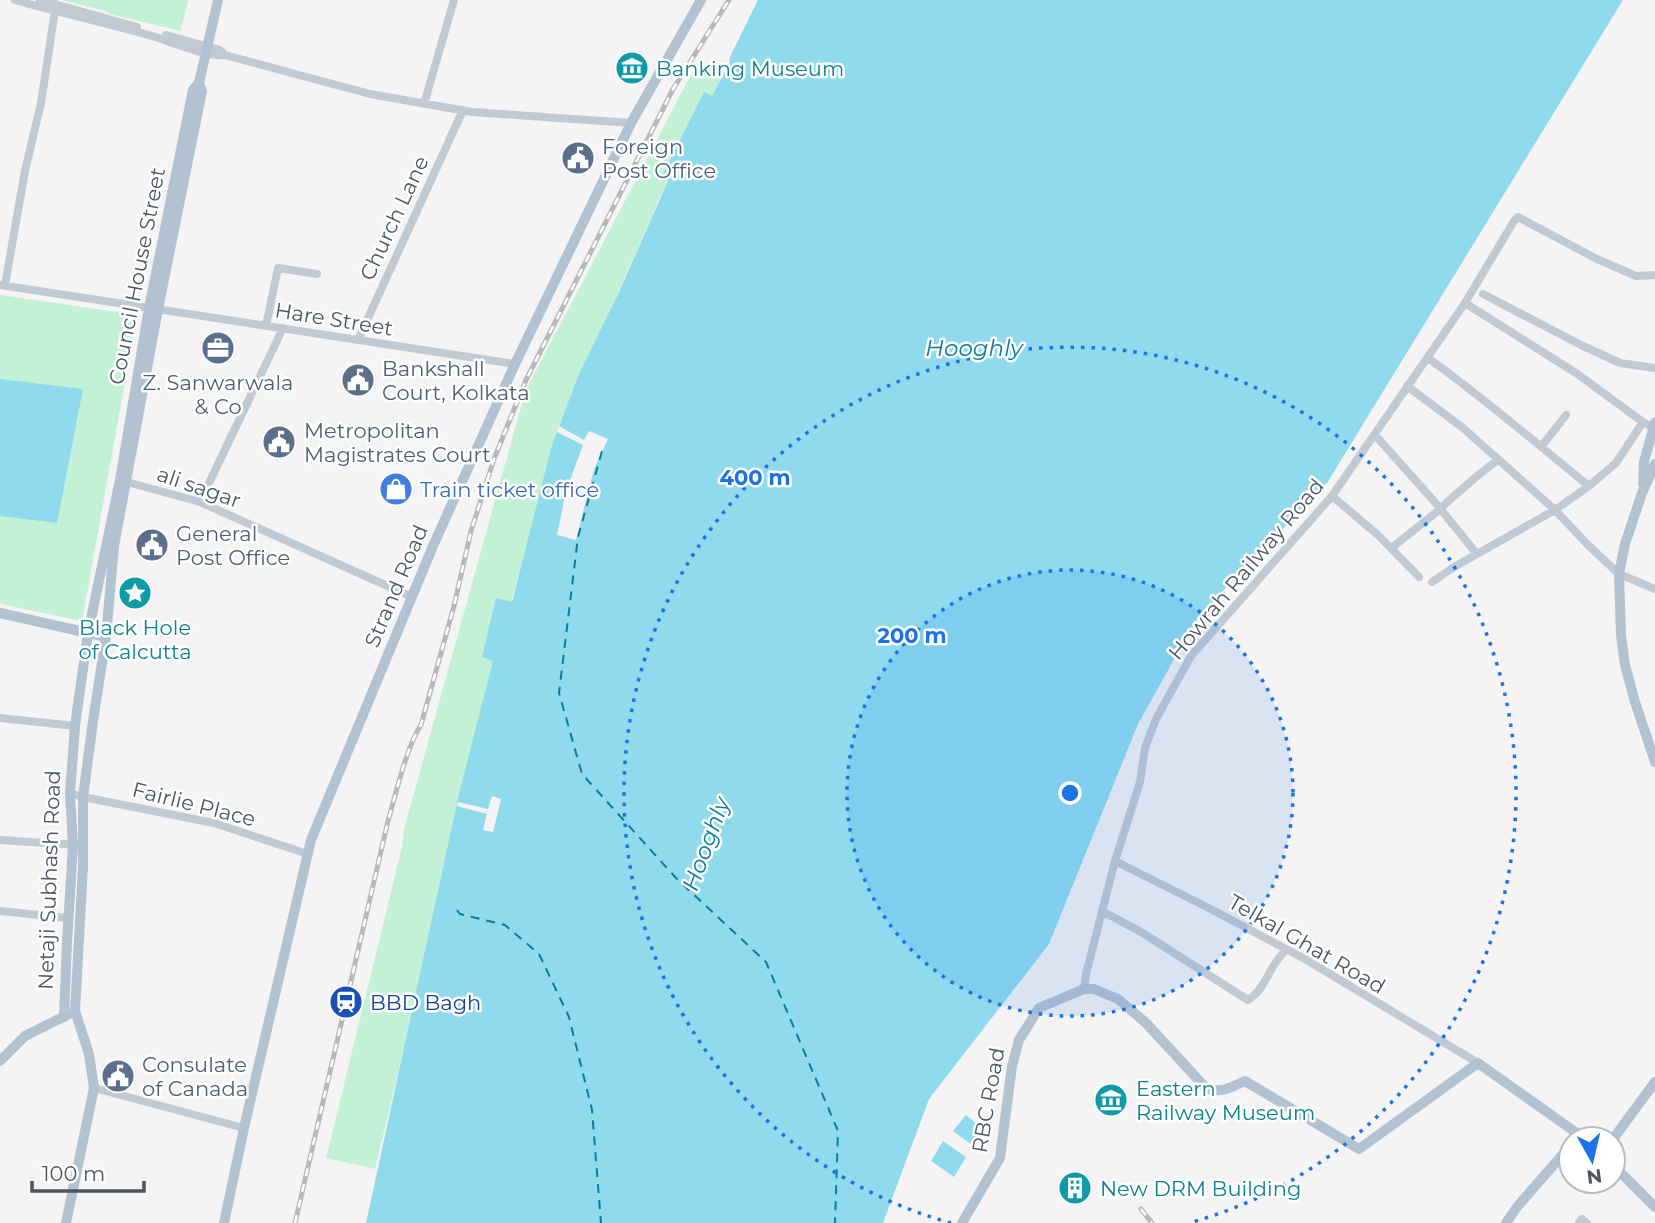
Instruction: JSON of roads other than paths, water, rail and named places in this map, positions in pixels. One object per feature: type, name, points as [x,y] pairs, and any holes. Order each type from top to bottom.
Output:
[{"type":"main road","name":"Council House Street","points":[[123,481],[154,308],[202,91],[199,83],[218,0]]},
{"type":"main road","name":"Strand Road","points":[[224,1223],[311,840],[442,524],[515,364],[631,123],[701,0]]},
{"type":"main road","points":[[1642,493],[1651,425]]},
{"type":"main road","points":[[1655,464],[1625,544],[1619,574],[1625,665],[1655,762]]},
{"type":"main road","points":[[78,845],[106,637],[123,481]]},
{"type":"main road","name":"Netaji Subhash Road","points":[[69,1014],[78,845],[70,793],[75,726],[88,633],[123,481]]},
{"type":"main road","points":[[0,613],[106,637]]},
{"type":"main road","name":"Netaji Subhash Road","points":[[66,1223],[94,1088],[89,1054],[80,1027],[69,1014],[68,918],[78,845]]},
{"type":"main road","points":[[1083,989],[1094,989],[1118,999],[1146,1023],[1205,1087],[1213,1091],[1224,1091],[1245,1081],[1359,1149],[1487,1070],[1562,1125]]},
{"type":"main road","name":"RBC Road","points":[[962,1223],[1000,1158],[1018,1040],[1039,1008],[1083,989]]},
{"type":"main road","points":[[0,1061],[25,1036],[69,1014]]},
{"type":"main road","points":[[1623,1125],[1655,1082]]},
{"type":"main road","points":[[1506,1223],[1557,1161]]},
{"type":"main road","points":[[1627,1178],[1655,1207]]},
{"type":"street","points":[[15,0],[56,8],[207,50],[220,50],[225,55],[370,94],[463,110],[631,123]]},
{"type":"street","points":[[40,0],[56,8]]},
{"type":"street","points":[[425,104],[454,0]]},
{"type":"street","points":[[2,285],[41,103],[56,8]]},
{"type":"street","name":"Church Lane","points":[[358,340],[463,110]]},
{"type":"street","name":"Howrah Railway Road","points":[[1083,989],[1115,861],[1140,782],[1145,748],[1156,719],[1191,656],[1332,496],[1465,303],[1514,221],[1518,217],[1597,260],[1636,276],[1655,275]]},
{"type":"street","points":[[266,327],[278,268],[317,274]]},
{"type":"street","name":"Hare Street","points":[[2,285],[515,364]]},
{"type":"street","points":[[1483,294],[1620,363],[1655,368]]},
{"type":"street","points":[[1432,582],[1555,510],[1589,486],[1616,463],[1629,445],[1651,425],[1576,373],[1465,303]]},
{"type":"street","points":[[200,502],[283,328]]},
{"type":"street","points":[[1428,358],[1466,385],[1589,486]]},
{"type":"street","points":[[1407,386],[1463,428],[1522,479],[1619,574],[1655,589]]},
{"type":"street","points":[[1541,447],[1566,415]]},
{"type":"street","points":[[1375,435],[1477,554]]},
{"type":"street","points":[[1392,548],[1498,460]]},
{"type":"street","name":"ali sagar","points":[[123,481],[200,502],[412,597]]},
{"type":"street","points":[[1332,496],[1392,548],[1419,577]]},
{"type":"street","points":[[0,718],[75,726]]},
{"type":"street","name":"Fairlie Place","points":[[70,793],[214,823],[308,854]]},
{"type":"street","points":[[0,840],[78,845]]},
{"type":"street","name":"Telkal Ghat Road","points":[[1115,861],[1286,949],[1487,1070]]},
{"type":"street","points":[[0,911],[68,918]]},
{"type":"street","points":[[1102,911],[1141,932],[1248,1000],[1253,997],[1286,949]]},
{"type":"street","points":[[94,1088],[244,1128]]},
{"type":"street","points":[[1579,1223],[1582,1219],[1587,1223]]},
{"type":"water","name":"Hooghly","points":[[758,0],[1623,0],[1327,483],[1197,618],[1138,724],[1049,944],[929,1099],[883,1223],[366,1223],[459,794],[493,661],[482,657],[496,598],[512,602],[552,445],[579,374],[668,181],[662,176],[704,92],[712,96]]},
{"type":"water","points":[[0,379],[83,389],[57,523],[0,516]]},
{"type":"water","points":[[966,1115],[985,1131],[975,1147],[953,1131]]},
{"type":"water","points":[[943,1141],[966,1157],[954,1177],[931,1161]]},
{"type":"railway","points":[[295,1223],[388,821],[406,758],[421,725],[454,606],[471,531],[494,459],[526,380],[673,89],[729,0]]},
{"type":"railway","points":[[1141,1209],[1152,1223]]},
{"type":"place","name":"Banking Museum","points":[[632,68]]},
{"type":"place","name":"Foreign Post Office","points":[[578,158]]},
{"type":"place","name":"Z. Sanwarwala & Co","points":[[218,348]]},
{"type":"place","name":"Bankshall Court, Kolkata","points":[[358,380]]},
{"type":"place","name":"Metropolitan Magistrates Court","points":[[279,442]]},
{"type":"place","name":"Train ticket office","points":[[396,489]]},
{"type":"place","name":"General Post Office","points":[[152,545]]},
{"type":"place","name":"Black Hole of Calcutta","points":[[135,593]]},
{"type":"place","name":"BBD Bagh","points":[[346,1002]]},
{"type":"place","name":"Consulate of Canada","points":[[118,1076]]},
{"type":"place","name":"Eastern Railway Museum","points":[[1111,1100]]},
{"type":"place","name":"New DRM Building","points":[[1075,1188]]}]
